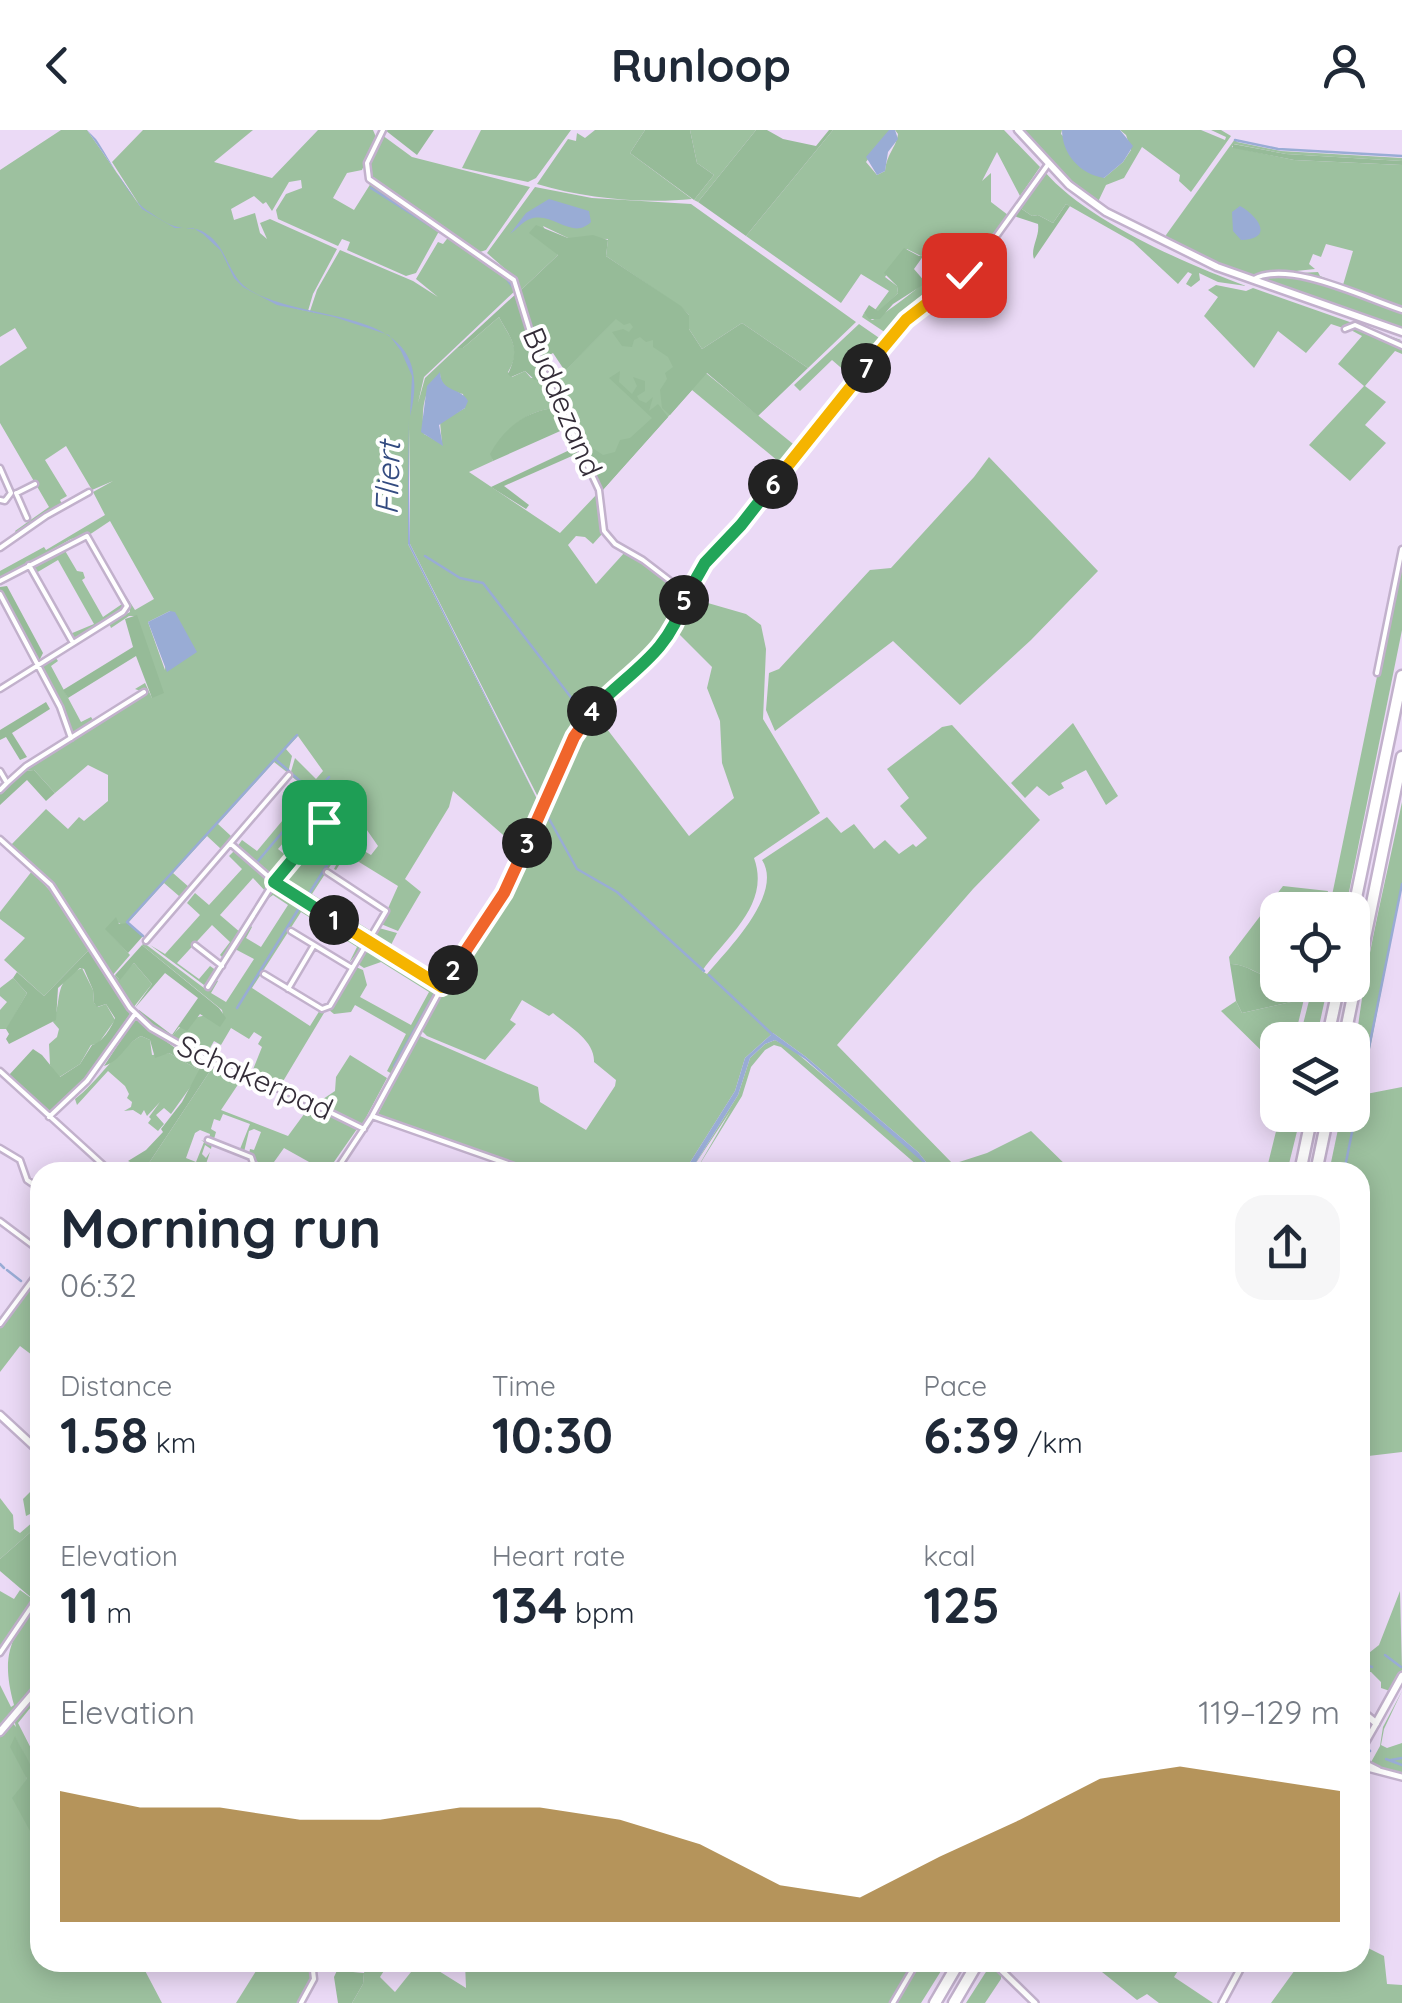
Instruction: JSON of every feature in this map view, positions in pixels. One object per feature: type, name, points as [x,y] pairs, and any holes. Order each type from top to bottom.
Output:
[{"type":"highway","points":[[1357,892],[1402,676]]},
{"type":"highway","points":[[1348,1022],[1402,757]]},
{"type":"highway","points":[[1301,1162],[1308,1132]]},
{"type":"highway","points":[[1318,1162],[1324,1132]]},
{"type":"highway","points":[[935,2003],[953,1972]]},
{"type":"highway","points":[[954,2003],[972,1972]]},
{"type":"main road","points":[[1018,130],[1094,205],[1185,253],[1402,332]]},
{"type":"main road","points":[[0,1415],[30,1443]]},
{"type":"main road","points":[[1377,1720],[1402,1676]]},
{"type":"main road","points":[[0,1732],[30,1697]]},
{"type":"street","name":"Buddezand","points":[[382,130],[367,163],[370,180],[514,280],[539,361],[599,490],[604,531],[615,544],[686,593]]},
{"type":"street","points":[[342,1162],[442,987],[504,893],[578,729],[602,700],[662,648],[679,618],[686,593],[705,563],[752,512],[801,446],[898,330],[992,245],[1048,163]]},
{"type":"street","points":[[1252,280],[1270,273],[1292,273],[1402,310]]},
{"type":"street","points":[[1345,329],[1356,325],[1402,345]]},
{"type":"street","points":[[0,468],[27,518]]},
{"type":"street","points":[[0,500],[35,484]]},
{"type":"street","points":[[0,548],[89,492]]},
{"type":"street","points":[[0,581],[84,536],[91,540],[126,603],[126,609],[0,688]]},
{"type":"street","points":[[1377,673],[1402,549]]},
{"type":"street","points":[[29,565],[73,643]]},
{"type":"street","points":[[0,594],[72,738]]},
{"type":"street","points":[[0,790],[26,766],[144,692]]},
{"type":"street","points":[[0,771],[7,783]]},
{"type":"street","points":[[146,941],[289,774]]},
{"type":"street","points":[[208,987],[274,882],[324,822]]},
{"type":"street","name":"Schakerpad","points":[[0,839],[57,893],[134,1014],[216,1066],[297,1096],[364,1128]]},
{"type":"street","points":[[231,844],[274,882],[442,987]]},
{"type":"street","points":[[264,974],[326,1009],[386,913],[385,908],[327,872]]},
{"type":"street","points":[[290,931],[352,968]]},
{"type":"street","points":[[195,945],[222,966]]},
{"type":"street","points":[[288,989],[314,945]]},
{"type":"street","points":[[49,1117],[87,1081],[134,1014]]},
{"type":"street","points":[[0,1071],[100,1162]]},
{"type":"street","points":[[372,1116],[503,1162]]},
{"type":"street","points":[[208,1140],[251,1157],[252,1162]]},
{"type":"street","points":[[0,1148],[20,1160],[30,1183]]},
{"type":"street","points":[[0,1221],[30,1244]]},
{"type":"street","points":[[0,1324],[30,1284]]},
{"type":"street","points":[[0,1653],[30,1609]]},
{"type":"street","points":[[1370,1733],[1377,1720]]},
{"type":"street","points":[[1370,1768],[1402,1777]]},
{"type":"street","points":[[302,2003],[314,1979],[313,1972]]},
{"type":"street","points":[[893,2003],[911,1972]]},
{"type":"street","points":[[1003,1972],[1036,2003]]},
{"type":"street","points":[[1222,2003],[1239,1972]]},
{"type":"green space","points":[[61,130],[87,130],[142,209],[112,162],[143,130],[253,130],[214,162],[272,178],[318,130],[373,130],[376,137],[362,170],[347,173],[333,198],[354,210],[371,183],[443,231],[438,233],[416,273],[406,276],[347,250],[350,242],[342,239],[338,246],[278,219],[276,210],[286,194],[302,188],[301,180],[289,182],[272,211],[266,202],[263,204],[254,196],[231,209],[234,220],[255,213],[260,233],[267,239],[260,223],[270,219],[337,249],[313,294],[308,311],[291,308],[318,313],[310,311],[317,290],[340,250],[413,281],[438,297],[416,279],[438,242],[443,244],[450,235],[513,280],[517,289],[424,377],[418,403],[425,378],[499,317],[514,349],[508,372],[512,377],[525,371],[531,378],[543,376],[558,408],[519,422],[496,445],[491,454],[493,461],[469,472],[560,533],[597,494],[602,534],[593,544],[576,536],[568,545],[596,584],[625,552],[680,594],[678,614],[658,649],[594,705],[574,728],[541,803],[410,544],[410,428],[408,544],[540,805],[519,849],[453,791],[449,807],[405,879],[421,892],[398,931],[381,924],[398,886],[346,854],[334,869],[344,850],[349,849],[349,842],[371,855],[378,846],[360,820],[312,894],[371,931],[383,914],[368,937],[279,882],[325,822],[311,810],[278,849],[289,858],[295,853],[276,877],[272,878],[237,847],[242,840],[257,851],[308,790],[290,775],[295,758],[316,779],[323,771],[298,736],[286,749],[292,756],[288,773],[274,762],[218,824],[231,836],[236,835],[221,853],[207,836],[173,873],[190,888],[179,899],[164,883],[128,923],[124,926],[117,922],[106,929],[130,955],[112,976],[56,889],[10,846],[46,809],[68,829],[79,817],[84,821],[108,801],[108,775],[88,765],[55,793],[34,770],[23,771],[146,693],[135,689],[145,683],[152,698],[135,616],[111,628],[109,623],[130,612],[126,596],[135,610],[154,599],[110,521],[0,579],[0,571],[44,547],[46,550],[105,515],[93,492],[113,481],[92,490],[66,446],[45,460],[67,496],[60,500],[62,504],[17,534],[15,531],[49,507],[0,423],[0,366],[27,348],[15,328],[0,337],[0,170]],"holes":[[[440,373],[444,385],[463,394],[465,408],[440,422],[442,444],[424,434],[423,417],[424,401]],[[170,611],[165,670],[148,622]]]},
{"type":"green space","points":[[385,130],[434,130],[417,155]]},
{"type":"green space","points":[[481,130],[571,130],[536,178],[528,182],[462,168]]},
{"type":"green space","points":[[595,130],[645,130],[630,153],[692,199],[613,199],[537,184],[568,139],[576,141],[577,133],[585,138]]},
{"type":"green space","points":[[645,130],[690,130],[697,163],[714,175],[694,200],[630,153]]},
{"type":"green space","points":[[690,130],[756,130],[698,202],[694,200],[714,175],[697,163]]},
{"type":"green space","points":[[756,130],[816,146],[833,130],[746,236],[698,202]]},
{"type":"green space","points":[[833,130],[890,130],[866,162],[877,175],[885,171],[897,139],[895,130],[1004,130],[1040,167],[1020,196],[997,152],[982,181],[991,173],[991,202],[1008,215],[986,249],[970,267],[952,255],[944,263],[928,250],[921,256],[907,249],[885,277],[897,286],[898,293],[878,312],[875,310],[889,291],[861,274],[841,303],[746,236]]},
{"type":"green space","points":[[1022,130],[1062,130],[1061,134],[1104,178],[1131,150],[1120,130],[1201,130],[1225,140],[1226,137],[1211,130],[1221,130],[1231,136],[1191,192],[1179,181],[1180,175],[1142,147],[1124,178],[1106,185],[1097,204],[1066,179]]},
{"type":"green space","points":[[382,135],[412,157],[530,187],[486,250],[480,252],[371,177],[369,163]]},
{"type":"green space","points":[[1235,139],[1281,151],[1402,158],[1286,154],[1234,144],[1232,147],[1294,160],[1402,165],[1402,309],[1299,273],[1318,272],[1343,285],[1353,251],[1326,244],[1321,257],[1313,254],[1309,264],[1315,269],[1248,276],[1167,240],[1166,235]]},
{"type":"green space","points":[[1233,144],[1286,154],[1402,161],[1402,165],[1294,160],[1233,148]]},
{"type":"green space","points":[[1044,171],[1085,207],[1138,239],[1246,286],[1218,282],[1199,273],[1200,280],[1191,287],[1186,284],[1192,274],[1188,272],[1178,284],[1133,242],[1066,204],[1053,223],[1032,216],[1019,207]]},
{"type":"green space","points":[[535,187],[592,198],[691,204],[856,322],[808,368],[742,323],[702,349],[689,329],[689,315],[681,307],[606,256],[608,239],[568,238],[543,226],[558,255],[521,290],[512,275],[487,253]]},
{"type":"green space","points":[[1066,204],[1070,206],[1034,259],[1038,224],[1014,216],[1019,207],[1053,223]]},
{"type":"green space","points":[[536,225],[568,238],[593,235],[608,240],[606,256],[689,315],[689,329],[702,349],[742,323],[808,368],[758,416],[707,373],[670,415],[662,408],[660,390],[667,379],[665,373],[673,367],[668,357],[653,347],[653,340],[646,342],[640,337],[632,347],[622,346],[612,332],[629,332],[633,327],[630,323],[624,325],[616,319],[565,371],[553,353],[541,360],[521,290],[558,255],[529,233]]},
{"type":"green space","points":[[904,248],[924,255],[914,269],[926,283],[893,304],[880,319],[869,319],[864,313],[869,305],[878,311],[898,293],[897,286],[884,273]]},
{"type":"green space","points":[[1294,276],[1402,311],[1402,328],[1260,281],[1260,277]]},
{"type":"green space","points":[[926,281],[938,293],[910,313],[889,335],[862,317],[864,313],[872,320],[876,318]]},
{"type":"green space","points":[[1216,285],[1246,291],[1253,288],[1356,324],[1343,328],[1331,324],[1306,353],[1278,331],[1254,368],[1204,316],[1218,297],[1208,290]]},
{"type":"green space","points":[[518,292],[543,376],[535,380],[525,371],[511,377],[508,374],[514,350],[499,317],[463,348],[457,348]]},
{"type":"green space","points":[[626,308],[798,448],[784,466],[692,390],[601,492],[551,385]]},
{"type":"green space","points":[[859,324],[885,342],[854,379],[832,360],[800,391],[794,385]]},
{"type":"green space","points":[[1358,325],[1401,340],[1395,341]]},
{"type":"green space","points":[[1353,326],[1402,347],[1402,354],[1395,351],[1365,386],[1386,402],[1365,425],[1386,443],[1350,481],[1309,445],[1364,386],[1338,364],[1362,336],[1347,328]]},
{"type":"green space","points":[[620,371],[619,382],[632,394],[637,386],[633,377],[645,381],[645,391],[637,396],[639,400],[646,403],[653,397],[649,411],[658,404],[668,417],[601,492],[584,454],[594,449],[603,455],[615,452],[620,440],[630,438],[652,418],[609,378]]},
{"type":"green space","points":[[558,408],[567,428],[493,461],[490,454],[510,428],[537,412]]},
{"type":"green space","points":[[576,447],[585,467],[581,474],[572,456],[504,486],[529,505],[526,509],[491,487]]},
{"type":"green space","points":[[989,457],[1098,571],[960,705],[893,641],[775,731],[766,710],[769,673],[779,669],[870,570],[891,568]]},
{"type":"green space","points":[[64,549],[77,571],[83,572],[82,580],[103,617],[121,601],[125,605],[76,639],[70,634],[94,624],[58,560],[36,573],[33,568]]},
{"type":"green space","points":[[1402,555],[1402,630],[1350,887],[1349,892],[1333,892]]},
{"type":"green space","points":[[7,586],[43,653],[38,663],[0,592],[0,587]]},
{"type":"green space","points":[[687,597],[746,614],[761,625],[766,649],[763,719],[820,813],[754,858],[758,875],[751,905],[702,971],[707,974],[760,905],[767,874],[762,860],[827,817],[841,833],[854,824],[874,849],[885,840],[899,854],[927,838],[900,806],[909,798],[887,769],[942,727],[952,725],[1040,820],[973,889],[837,1045],[951,1162],[926,1162],[773,1033],[745,1058],[735,1091],[690,1162],[508,1162],[378,1114],[420,1036],[538,1087],[540,1102],[586,1130],[615,1086],[616,1080],[594,1062],[590,1047],[580,1034],[553,1013],[549,1016],[522,1000],[510,1020],[516,1024],[485,1060],[427,1036],[420,1029],[507,893],[573,742],[594,712],[689,836],[734,798],[722,763],[720,721],[707,688],[712,667],[676,631]]},
{"type":"green space","points":[[137,615],[164,693],[152,698],[136,656],[68,698],[63,690],[133,647],[125,619]]},
{"type":"green space","points":[[55,657],[58,661],[51,666],[81,722],[91,717],[93,720],[72,735],[40,666]]},
{"type":"green space","points":[[46,702],[50,709],[12,733],[27,757],[20,760],[6,737],[0,740],[0,730]]},
{"type":"green space","points":[[1073,723],[1118,796],[1106,805],[1086,770],[1061,783],[1064,788],[1049,796],[1037,786],[1025,798],[1011,783]]},
{"type":"green space","points":[[34,770],[55,793],[46,801],[27,780],[0,805],[0,792],[23,771]]},
{"type":"green space","points":[[1402,802],[1402,884],[1370,1049],[1370,1022],[1359,1022],[1361,1002],[1370,1002],[1370,955]]},
{"type":"green space","points":[[235,850],[270,880],[270,885],[266,892],[253,878],[220,915],[241,933],[224,959],[220,955],[230,942],[212,925],[177,963],[199,979],[210,966],[217,971],[204,985],[150,945],[165,954],[200,915],[187,903],[195,893],[209,905],[242,869],[229,856]]},
{"type":"green space","points":[[32,871],[53,894],[89,950],[44,996],[4,960],[25,938],[0,919],[0,912]]},
{"type":"green space","points":[[1283,886],[1328,891],[1328,892],[1278,892]]},
{"type":"green space","points":[[280,888],[364,944],[349,963],[357,947],[301,912],[252,988],[310,1026],[320,1010],[324,1013],[279,1088],[250,1077],[262,1047],[258,1044],[262,1037],[254,1032],[249,1039],[231,1028],[221,1045],[214,1041],[205,1057],[171,1038],[187,1022],[223,1015],[222,1010],[142,945],[208,991],[218,981],[211,993],[226,1002],[254,959],[235,949],[250,925],[246,938],[261,947],[288,905],[273,895],[266,900],[274,889]]},
{"type":"green space","points":[[1260,916],[1260,974],[1230,964],[1229,957]]},
{"type":"green space","points":[[116,917],[119,924],[128,923],[143,936],[128,953],[105,929]]},
{"type":"green space","points":[[379,928],[397,933],[389,949],[437,978],[450,958],[456,962],[439,983],[375,943],[373,938]]},
{"type":"green space","points":[[142,945],[219,1008],[226,1018],[220,1027],[200,1014],[187,1031],[179,1027],[171,1038],[138,1014],[139,1010],[172,1035],[198,998],[165,973],[134,1009],[152,984],[134,963],[120,980],[115,975]]},
{"type":"green space","points":[[370,946],[437,989],[392,1074],[387,1071],[406,1034],[355,1005],[351,1012],[334,1014],[329,1010],[356,967],[363,970],[367,985],[360,997],[411,1025],[429,992],[381,962],[364,968],[358,964]]},
{"type":"green space","points":[[89,950],[130,1014],[83,1082],[46,1111],[9,1075],[33,1049],[60,1077],[80,1064],[115,1018],[106,1004],[97,1007],[94,1003],[93,990],[80,968],[58,988],[56,1020],[9,1044],[6,1029],[27,993],[13,978],[17,972],[44,996]]},
{"type":"green space","points":[[134,963],[152,984],[133,1008],[113,977],[119,979]]},
{"type":"green space","points":[[1230,964],[1260,974],[1260,1002],[1291,1002],[1242,1013]]},
{"type":"green space","points":[[82,968],[93,990],[94,1003],[98,1007],[106,1004],[115,1020],[98,1044],[91,1045],[80,1064],[58,1078],[50,1065],[49,1044],[59,1029],[53,1022],[62,985]]},
{"type":"green space","points":[[13,978],[27,993],[7,1029],[0,1029],[0,1010],[7,1002],[0,996],[0,988]]},
{"type":"green space","points":[[1236,1001],[1242,1013],[1303,1002],[1298,1022],[1260,1022],[1260,1049],[1221,1011]]},
{"type":"green space","points":[[1309,1002],[1324,1002],[1320,1022],[1304,1022]]},
{"type":"green space","points":[[135,1019],[178,1050],[212,1068],[150,1162],[130,1162],[163,1132],[161,1129],[182,1102],[199,1070],[169,1053],[155,1058],[150,1040],[141,1036],[104,1066]]},
{"type":"green space","points":[[141,1036],[150,1040],[152,1055],[169,1053],[199,1070],[171,1114],[164,1108],[156,1115],[164,1124],[158,1131],[148,1123],[160,1102],[147,1116],[144,1110],[141,1115],[133,1110],[124,1111],[131,1107],[129,1094],[108,1071],[77,1105],[75,1099]]},
{"type":"green space","points":[[775,1040],[792,1049],[924,1162],[913,1162],[774,1045],[751,1067],[742,1096],[701,1162],[731,1110],[696,1162],[738,1095],[750,1058]]},
{"type":"green space","points":[[350,1055],[387,1078],[362,1125],[317,1103],[335,1091],[336,1077]]},
{"type":"green space","points":[[212,1068],[241,1080],[221,1110],[288,1136],[310,1106],[357,1129],[334,1162],[309,1162],[284,1148],[274,1162],[258,1162],[249,1154],[261,1132],[254,1129],[249,1131],[244,1152],[209,1139],[210,1134],[200,1130],[195,1133],[186,1158],[196,1162],[150,1162]],"holes":[[[223,1114],[250,1124],[240,1149],[214,1139],[214,1119],[220,1121]]]},
{"type":"green space","points":[[1402,1087],[1402,1452],[1370,1456],[1370,1162],[1331,1162],[1337,1132],[1370,1132],[1370,1093]]},
{"type":"green space","points":[[1031,1131],[1063,1162],[959,1162],[987,1153]]},
{"type":"green space","points":[[1276,1132],[1297,1132],[1289,1162],[1268,1162]]},
{"type":"green space","points":[[201,1140],[212,1144],[211,1149],[205,1145],[202,1154],[206,1158],[210,1152],[207,1162],[196,1162],[204,1142]]},
{"type":"green space","points":[[30,1286],[30,1354],[20,1346],[0,1372],[0,1327]]},
{"type":"green space","points":[[30,1492],[30,1514],[26,1516],[23,1499]]},
{"type":"green space","points":[[0,1498],[13,1515],[14,1529],[20,1533],[30,1524],[30,1533],[0,1559]]},
{"type":"green space","points":[[30,1533],[30,1597],[0,1571],[0,1559]]},
{"type":"green space","points":[[20,1590],[30,1597],[30,1606],[0,1651],[0,1591],[14,1599]]},
{"type":"green space","points":[[1400,1591],[1402,1670],[1390,1691],[1381,1688],[1381,1682],[1370,1672],[1370,1652],[1379,1645]]},
{"type":"green space","points":[[30,1612],[30,1693],[0,1728],[0,1685],[11,1707],[14,1705],[8,1659]]},
{"type":"green space","points":[[1402,1691],[1384,1729],[1381,1745],[1387,1748],[1402,1743],[1402,1774],[1370,1764],[1380,1746],[1383,1727]]},
{"type":"green space","points":[[30,1700],[30,1708],[18,1723],[30,1746],[30,1765],[15,1737],[27,1779],[30,1972],[146,1972],[162,2003],[0,2003],[0,1736],[12,1722],[16,1727],[14,1719]]},
{"type":"green space","points":[[15,1736],[30,1764],[30,1831],[12,1798],[27,1779],[10,1747]]},
{"type":"green space","points":[[1370,1949],[1384,1956],[1387,1984],[1402,1985],[1402,2003],[1271,2003],[1293,1972],[1370,1972]]},
{"type":"green space","points":[[255,1972],[310,1972],[311,1980],[299,2003],[236,2003]]},
{"type":"green space","points":[[336,1972],[364,1973],[363,1984],[352,2003],[338,2003]]},
{"type":"green space","points":[[364,1972],[383,1972],[380,1977],[395,1992],[411,1972],[440,1972],[466,1988],[465,1972],[910,1972],[891,2003],[352,2003],[363,1984]]},
{"type":"green space","points":[[914,1972],[940,1972],[921,2003],[897,2003]]},
{"type":"green space","points":[[986,1972],[1001,1973],[985,2003],[966,2003]]},
{"type":"green space","points":[[1102,1972],[1177,1972],[1174,1977],[1213,2003],[1159,2003],[1147,1994],[1137,2000]]},
{"type":"water","points":[[889,130],[895,130],[898,139],[888,152],[885,171],[877,175],[866,157]]},
{"type":"water","points":[[1062,130],[1120,130],[1133,146],[1123,162],[1104,178],[1095,176],[1074,162],[1065,147]]},
{"type":"water","points":[[135,199],[161,219],[183,228],[175,228],[142,209]]},
{"type":"water","points":[[549,199],[589,211],[591,222],[576,228],[539,218],[527,220],[510,234],[526,213]]},
{"type":"water","points":[[1240,206],[1260,226],[1258,236],[1241,240],[1233,231],[1232,212]]},
{"type":"water","points":[[195,229],[213,239],[248,289],[274,301],[384,333],[277,305],[243,287],[234,278],[221,251]]},
{"type":"water","points":[[393,340],[406,353],[414,379],[410,416],[412,376]]},
{"type":"water","points":[[440,372],[447,387],[468,401],[465,408],[439,425],[443,446],[421,432],[427,386]]},
{"type":"water","points":[[408,419],[410,544],[540,805],[408,544]]},
{"type":"water","points":[[175,612],[197,652],[167,672],[148,622]]},
{"type":"water","points":[[773,1033],[806,1057],[926,1162],[805,1059],[775,1040],[750,1058],[738,1095],[696,1162],[690,1162],[735,1091],[745,1058]]},
{"type":"waterway","points":[[1235,140],[1278,149],[1402,156]]},
{"type":"waterway","points":[[371,188],[440,232]]},
{"type":"waterway","points":[[449,238],[481,259]]},
{"type":"waterway","points":[[504,275],[515,290]]},
{"type":"waterway","points":[[425,556],[460,578],[483,583],[573,700]]},
{"type":"waterway","points":[[143,936],[127,922],[297,735]]},
{"type":"waterway","points":[[275,759],[289,771]]},
{"type":"waterway","points":[[292,774],[314,793]]},
{"type":"waterway","points":[[258,861],[329,777]]},
{"type":"waterway","points":[[307,897],[354,822],[345,807]]},
{"type":"waterway","name":"Fliert","points":[[543,808],[577,869],[617,892],[704,971]]},
{"type":"waterway","points":[[1346,1162],[1402,884]]},
{"type":"waterway","points":[[237,1008],[301,905]]},
{"type":"waterway","name":"Fliert","points":[[709,975],[773,1035]]},
{"type":"waterway","points":[[394,1066],[436,991]]},
{"type":"waterway","points":[[0,1264],[4,1268]]},
{"type":"waterway","points":[[7,1270],[21,1281]]},
{"type":"waterway","points":[[1385,1655],[1401,1667]]},
{"type":"waterway","name":"Fliert","points":[[1391,1760],[1402,1758]]},
{"type":"waterway","name":"Fliert","points":[[1386,1759],[1402,1765]]},
{"type":"route","points":[[324,822],[274,882],[442,987],[504,893],[585,718],[662,648],[679,618],[686,593],[705,563],[752,512],[888,340],[906,320],[964,275]]}]
